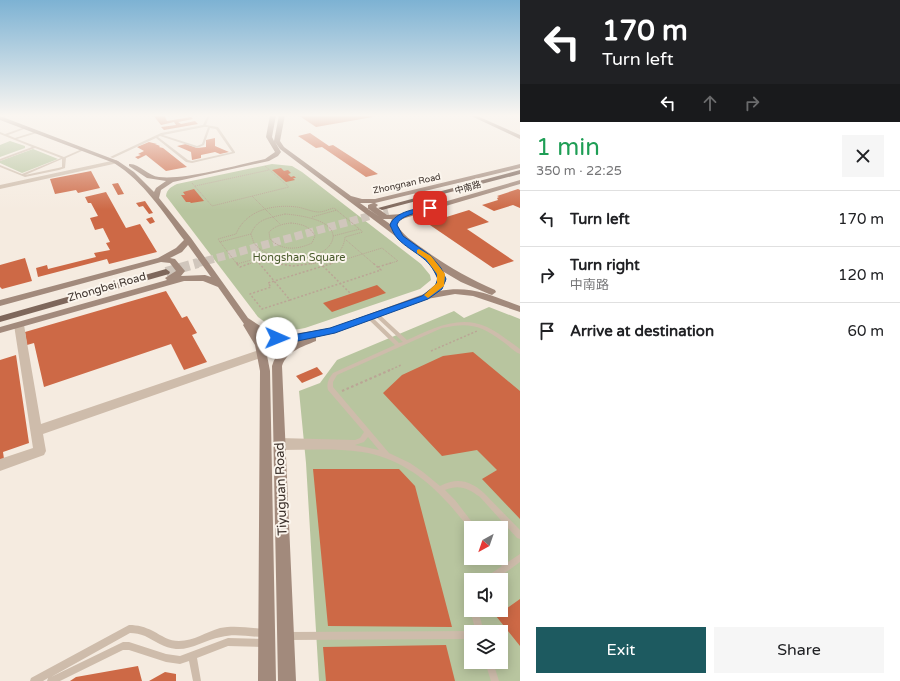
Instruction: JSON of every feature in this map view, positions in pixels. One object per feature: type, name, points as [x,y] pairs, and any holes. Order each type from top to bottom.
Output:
[{"type":"main road","points":[[75,147],[129,164],[151,178],[164,180],[282,159],[302,164]]},
{"type":"main road","points":[[81,147],[114,160]]},
{"type":"main road","points":[[266,163],[278,153],[275,147]]},
{"type":"main road","points":[[281,147],[344,196],[428,258],[486,293],[520,309]]},
{"type":"main road","name":"Tiyuguan Road","points":[[114,160],[130,170],[155,198],[188,240],[221,286],[245,320],[260,345],[265,371],[266,393],[267,681]]},
{"type":"main road","name":"Zhongnan Road","points":[[344,196],[369,201],[406,194],[520,166]]},
{"type":"main road","name":"Zhongnan Road","points":[[520,172],[385,209],[520,176]]},
{"type":"main road","points":[[155,198],[156,193],[161,187],[167,183],[182,178]]},
{"type":"main road","name":"中南路","points":[[406,194],[403,198],[371,207],[386,217],[402,216],[520,182]]},
{"type":"main road","points":[[400,237],[393,225],[395,220],[402,216]]},
{"type":"main road","name":"Zhongbei Road","points":[[0,319],[164,266],[188,240]]},
{"type":"main road","points":[[425,298],[439,287],[442,282],[441,274],[428,258]]},
{"type":"main road","points":[[146,289],[155,282],[175,276],[181,272],[172,261],[164,266]]},
{"type":"main road","name":"Zhongbei Road","points":[[0,303],[164,266]]},
{"type":"main road","name":"Zhongbei Road","points":[[0,312],[164,266]]},
{"type":"main road","name":"Zhongbei Road","points":[[0,330],[184,278],[205,278],[221,286]]},
{"type":"main road","points":[[284,352],[332,331],[425,298],[461,291],[486,293],[520,302]]},
{"type":"main road","points":[[245,320],[260,331],[282,338],[300,337],[332,331]]},
{"type":"main road","name":"Tiyuguan Road","points":[[284,352],[278,360],[277,366],[287,681]]},
{"type":"street","points":[[0,187],[114,160]]},
{"type":"street","points":[[0,465],[40,451],[19,325]]},
{"type":"street","points":[[37,431],[262,352],[284,352]]},
{"type":"lane","points":[[0,160],[34,147],[64,158]]},
{"type":"lane","points":[[114,160],[138,147]]},
{"type":"lane","points":[[169,147],[187,161],[192,162],[234,152],[230,147]]},
{"type":"lane","points":[[21,175],[83,150]]},
{"type":"lane","points":[[1,167],[21,175],[30,175],[64,167],[64,158]]},
{"type":"lane","points":[[373,316],[406,342]]},
{"type":"lane","points":[[373,316],[398,346]]},
{"type":"lane","points":[[386,454],[335,395],[330,385],[331,378],[335,374],[406,342],[442,327],[457,323],[469,322],[484,328],[520,352]]},
{"type":"lane","points":[[279,444],[355,443],[362,440],[367,433]]},
{"type":"lane","points":[[279,444],[355,448],[386,454],[403,462],[440,489],[467,521]]},
{"type":"lane","points":[[440,489],[454,483],[462,484],[475,489],[482,494],[520,535]]},
{"type":"lane","points":[[499,573],[520,558]]},
{"type":"lane","points":[[34,681],[129,629],[143,630],[169,644],[177,646],[219,633],[230,632],[267,638]]},
{"type":"lane","points":[[285,636],[464,635]]},
{"type":"lane","points":[[51,681],[123,646],[129,646],[172,660],[180,660],[228,642],[267,638]]},
{"type":"lane","points":[[192,656],[197,681]]},
{"type":"lane","points":[[491,669],[495,681]]},
{"type":"path","points":[[192,183],[212,206],[289,187],[269,170],[266,163]]},
{"type":"path","points":[[195,186],[269,170]]},
{"type":"path","points":[[252,196],[281,224],[291,223],[306,227],[314,232],[314,239],[308,245],[296,248],[277,245],[270,239],[269,236],[272,229],[281,224]]},
{"type":"path","points":[[289,207],[305,208],[319,212],[334,208],[337,210],[363,232],[345,237],[346,240],[339,253],[320,263],[292,266],[261,261],[240,267],[218,239],[236,234],[240,224],[248,217],[266,210],[289,207]]},
{"type":"path","points":[[312,217],[337,210]]},
{"type":"path","points":[[220,242],[251,234],[257,223],[272,216],[292,214],[312,217],[326,225],[333,236]]},
{"type":"path","points":[[333,236],[360,229]]},
{"type":"path","points":[[251,234],[255,245],[269,254],[291,259],[313,256],[328,248],[333,236]]},
{"type":"path","points":[[346,240],[362,254],[378,268],[381,270],[262,309],[250,294],[271,287],[268,283],[274,281],[362,254],[382,248],[398,261],[378,268]]},
{"type":"path","points":[[237,264],[269,254]]},
{"type":"path","points":[[258,262],[290,300]]},
{"type":"path","points":[[320,263],[350,294]]},
{"type":"path","points":[[431,352],[484,328]]},
{"type":"path","points":[[335,395],[402,365]]},
{"type":"green space","points":[[0,147],[25,147],[25,148],[0,157]]},
{"type":"green space","points":[[33,149],[58,159],[22,173],[0,163],[0,161]]},
{"type":"green space","name":"Hongshan Square","points":[[272,164],[292,166],[302,172],[421,264],[430,275],[431,280],[420,289],[305,328],[292,330],[274,327],[258,317],[166,196],[170,188],[177,184]]},
{"type":"green space","points":[[489,307],[520,319],[520,681],[319,681],[306,463],[299,391],[320,383],[337,360],[454,311],[464,318]]},
{"type":"building","points":[[137,147],[163,148],[187,167],[166,171],[146,155],[138,159],[135,157],[141,155],[138,154],[144,151]]},
{"type":"building","points":[[179,147],[197,148],[217,147],[229,152],[220,154],[215,152],[201,155],[201,158],[192,160],[191,152]]},
{"type":"building","points":[[314,147],[336,147],[378,174],[366,177],[322,147]]},
{"type":"building","points":[[281,168],[284,171],[288,170],[291,173],[288,174],[291,177],[294,176],[296,178],[293,178],[295,180],[286,182],[272,170]]},
{"type":"building","points":[[91,171],[100,188],[78,193],[76,190],[55,194],[50,179]]},
{"type":"building","points":[[118,183],[124,194],[118,195],[112,184]]},
{"type":"building","points":[[194,189],[204,201],[191,203],[186,202],[181,195],[185,195],[183,192]]},
{"type":"building","points":[[518,189],[520,190],[520,208],[513,205],[494,211],[482,205],[498,200],[497,198],[499,197],[497,196]]},
{"type":"building","points":[[106,192],[126,228],[140,224],[157,252],[109,264],[107,259],[38,277],[36,268],[47,265],[48,269],[96,257],[94,253],[110,250],[106,243],[110,242],[103,228],[95,230],[90,218],[98,216],[91,203],[88,203],[85,197]]},
{"type":"building","points":[[145,201],[153,213],[149,214],[143,206],[139,207],[136,203]]},
{"type":"building","points":[[469,210],[489,222],[467,229],[514,261],[493,268],[427,223]]},
{"type":"building","points":[[152,217],[155,222],[150,224],[146,219]]},
{"type":"building","points":[[25,258],[32,281],[2,289],[0,287],[0,265]]},
{"type":"building","points":[[377,285],[386,293],[332,312],[323,303]]},
{"type":"building","points":[[166,291],[182,318],[187,316],[197,333],[192,335],[207,362],[184,370],[171,344],[44,387],[34,343],[27,345],[25,332]]},
{"type":"building","points":[[473,352],[520,391],[520,519],[482,479],[497,470],[477,450],[442,456],[383,393],[402,375],[443,356]]},
{"type":"building","points":[[16,355],[29,443],[3,452],[4,459],[0,461],[0,360]]},
{"type":"building","points":[[317,367],[323,374],[302,383],[296,376]]},
{"type":"building","points":[[313,469],[399,469],[415,486],[452,627],[328,626]]},
{"type":"building","points":[[520,599],[520,646],[508,631],[508,625],[503,625],[497,617],[508,617],[508,608]]},
{"type":"building","points":[[446,645],[455,681],[326,681],[323,647]]},
{"type":"building","points":[[138,666],[142,681],[70,681],[76,677]]},
{"type":"building","points":[[165,672],[176,674],[176,681],[149,681]]},
{"type":"tunnel","points":[[195,264],[388,211]]},
{"type":"tunnel","points":[[166,272],[198,263]]},
{"type":"slow traffic","points":[[419,251],[438,268],[441,274],[441,284],[428,295]]},
{"type":"route","points":[[277,338],[293,338],[332,331],[425,298],[439,287],[442,279],[438,268],[428,258],[400,237],[393,225],[395,220],[402,216],[430,208]]}]
